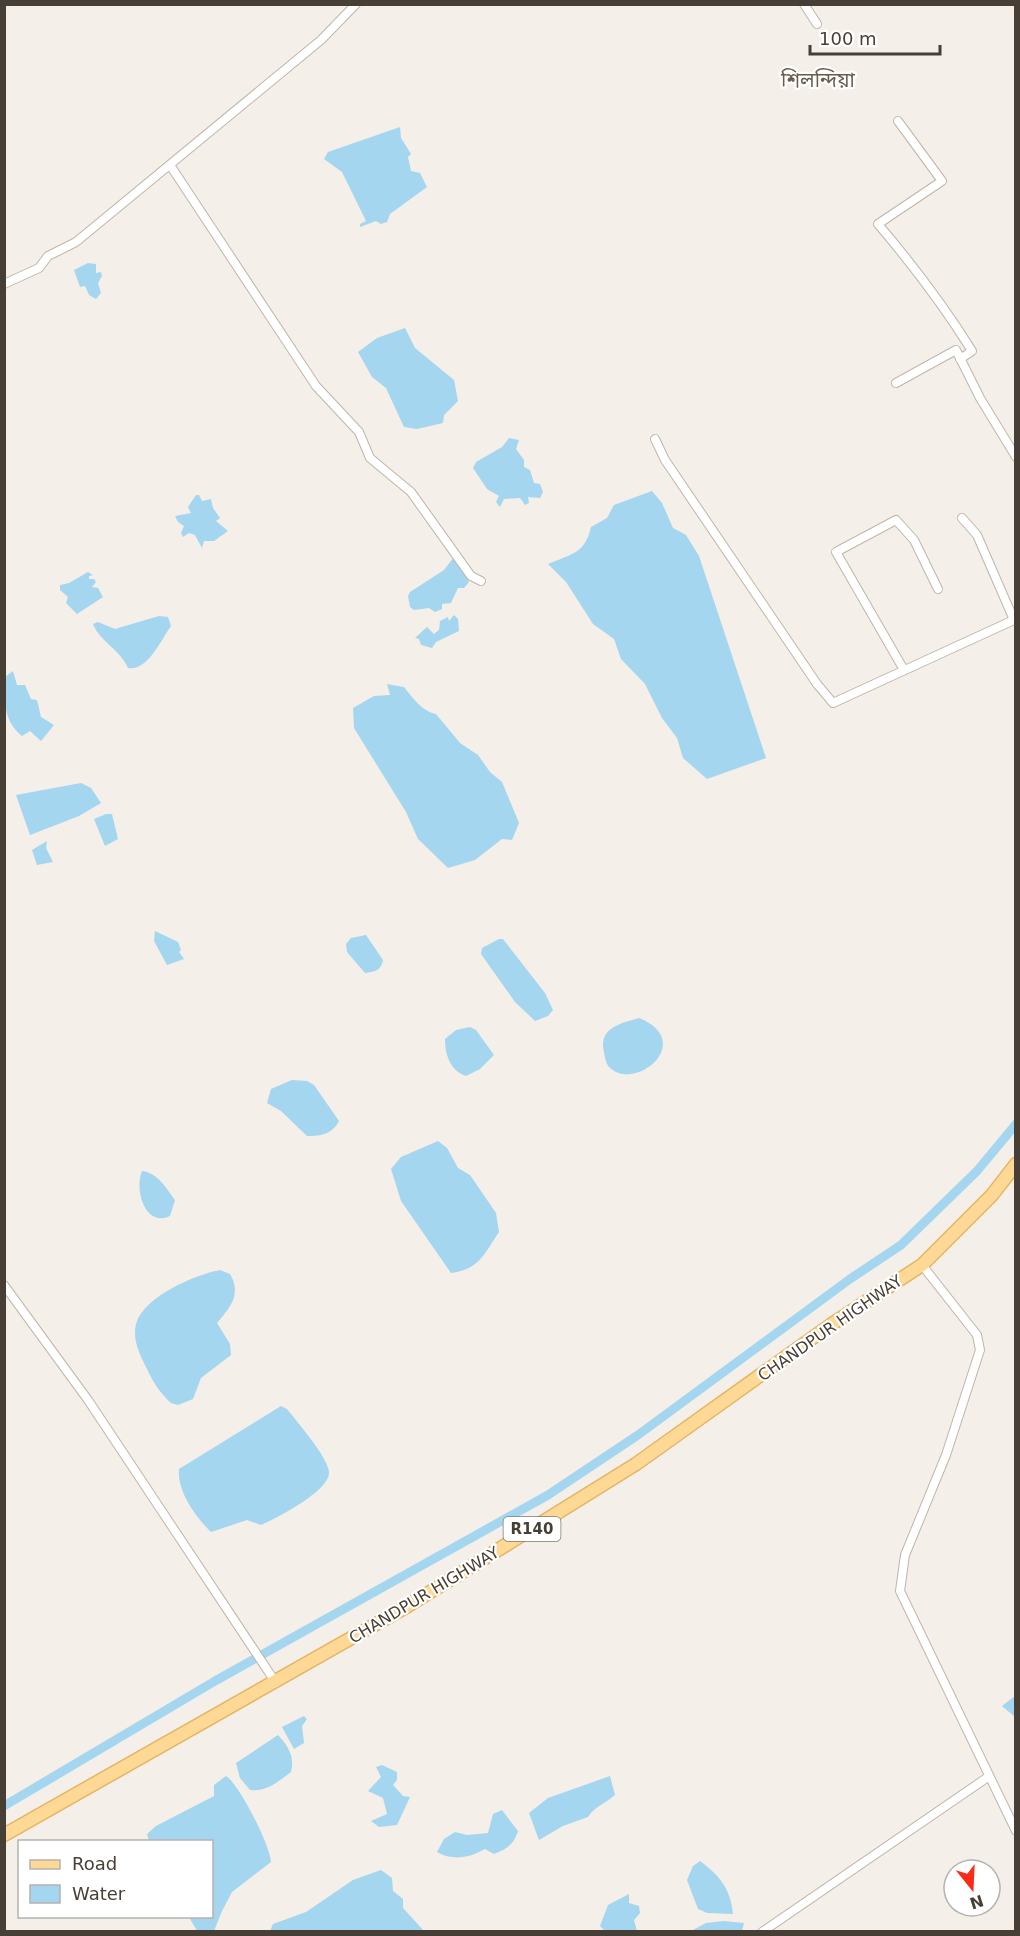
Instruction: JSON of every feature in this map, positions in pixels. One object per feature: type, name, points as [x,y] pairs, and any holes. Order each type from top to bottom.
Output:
[{"type":"main road","name":"CHANDPUR HIGHWAY","points":[[4,1835],[276,1683],[406,1607],[636,1464],[831,1324],[922,1265],[992,1195],[1016,1164]]},
{"type":"street","points":[[4,284],[39,268],[48,256],[76,242],[321,40],[356,4]]},
{"type":"street","points":[[804,4],[816,24]]},
{"type":"street","points":[[898,121],[942,181],[878,224],[911,263],[972,351],[960,359]]},
{"type":"street","points":[[170,165],[316,386],[359,432],[370,458],[411,492],[471,576],[481,581]]},
{"type":"street","points":[[896,383],[956,350],[1016,457]]},
{"type":"street","points":[[655,439],[665,460],[817,684],[833,703],[1015,620],[976,535],[962,518]]},
{"type":"street","points":[[904,670],[836,552],[896,520],[914,540],[938,589]]},
{"type":"street","points":[[922,1265],[977,1335],[980,1350],[946,1455],[905,1556],[900,1591],[1016,1831]]},
{"type":"street","points":[[4,1286],[88,1400],[276,1683]]},
{"type":"street","points":[[762,1932],[988,1776]]},
{"type":"water","points":[[400,127],[401,138],[411,154],[408,157],[411,171],[420,173],[427,187],[390,214],[387,222],[381,224],[376,221],[360,227],[360,224],[366,221],[342,172],[324,159],[328,152]]},
{"type":"water","points":[[88,263],[96,264],[96,273],[101,272],[102,276],[98,283],[101,293],[96,299],[89,295],[85,286],[80,287],[74,270]]},
{"type":"water","points":[[405,328],[415,348],[454,380],[458,401],[444,415],[443,423],[417,429],[404,427],[386,388],[372,377],[358,352],[377,338]]},
{"type":"water","points":[[509,438],[519,440],[516,449],[524,460],[524,467],[530,470],[534,483],[540,484],[543,492],[540,498],[528,497],[529,503],[525,505],[520,498],[504,499],[500,507],[496,502],[499,496],[487,489],[473,468],[476,462],[502,447]]},
{"type":"water","points":[[652,491],[662,503],[673,528],[686,535],[699,556],[766,758],[707,779],[683,758],[677,738],[662,718],[645,684],[621,659],[614,639],[593,624],[566,582],[548,564],[581,548],[591,527],[607,518],[614,505]]},
{"type":"water","points":[[196,495],[199,495],[202,501],[211,499],[213,508],[220,518],[216,521],[228,531],[214,541],[204,541],[202,548],[195,535],[189,533],[183,537],[181,533],[184,526],[175,516],[191,513],[188,507]]},
{"type":"water","points":[[454,557],[469,582],[464,588],[458,588],[451,603],[442,604],[442,609],[435,612],[429,608],[414,610],[410,607],[408,596],[410,592],[444,570]]},
{"type":"water","points":[[88,572],[93,575],[89,576],[89,579],[94,579],[96,582],[92,587],[98,588],[103,597],[77,614],[66,603],[68,597],[60,590],[60,585],[69,583]]},
{"type":"water","points":[[454,615],[458,619],[459,631],[436,642],[432,648],[421,645],[419,639],[415,638],[427,627],[434,634],[439,630],[440,621],[448,617],[449,621]]},
{"type":"water","points":[[159,616],[168,617],[171,626],[153,654],[135,668],[128,668],[120,656],[100,636],[93,624],[98,622],[115,629]]},
{"type":"water","points":[[13,671],[17,685],[25,685],[31,699],[37,700],[41,717],[54,725],[41,741],[30,731],[22,736],[8,717],[5,677]]},
{"type":"water","points":[[387,684],[404,687],[422,707],[436,714],[460,743],[478,755],[490,772],[502,782],[519,823],[512,840],[502,839],[475,860],[448,868],[418,839],[406,812],[354,728],[353,708],[374,696],[390,695]]},
{"type":"water","points":[[81,783],[91,788],[101,803],[79,816],[30,835],[16,795]]},
{"type":"water","points":[[112,814],[118,839],[105,846],[94,819]]},
{"type":"water","points":[[47,841],[46,848],[53,862],[37,865],[32,850]]},
{"type":"water","points":[[155,931],[178,942],[181,950],[179,952],[184,959],[167,965],[154,941]]},
{"type":"water","points":[[366,935],[383,960],[379,969],[365,973],[347,952],[346,944],[351,938]]},
{"type":"water","points":[[503,939],[545,993],[553,1010],[548,1016],[535,1021],[515,1002],[481,954],[482,948]]},
{"type":"water","points":[[639,1018],[655,1028],[662,1039],[662,1050],[656,1061],[646,1069],[634,1074],[621,1074],[610,1068],[607,1063],[604,1037],[612,1028]]},
{"type":"water","points":[[470,1027],[476,1030],[494,1055],[480,1069],[466,1076],[452,1066],[445,1039],[456,1030]]},
{"type":"water","points":[[292,1080],[307,1081],[314,1085],[339,1121],[333,1129],[322,1135],[307,1136],[281,1111],[267,1103],[271,1089]]},
{"type":"water","points":[[438,1141],[447,1148],[458,1168],[470,1175],[496,1213],[499,1232],[485,1254],[475,1264],[451,1273],[401,1201],[391,1169],[401,1157]]},
{"type":"water","points":[[142,1171],[157,1178],[175,1200],[170,1216],[154,1217],[148,1212],[139,1187]]},
{"type":"water","points":[[220,1270],[230,1274],[235,1288],[230,1306],[217,1323],[230,1344],[231,1355],[201,1378],[193,1399],[178,1405],[171,1403],[157,1387],[137,1347],[136,1324],[149,1304],[172,1288]]},
{"type":"water","points":[[281,1406],[287,1409],[323,1458],[329,1472],[327,1479],[321,1487],[301,1503],[261,1525],[247,1520],[211,1532],[188,1503],[181,1486],[179,1469]]},
{"type":"water","points":[[1016,1696],[1015,1717],[1002,1706]]},
{"type":"water","points":[[304,1716],[307,1719],[302,1726],[304,1743],[294,1749],[282,1727]]},
{"type":"water","points":[[278,1735],[290,1752],[291,1772],[267,1788],[250,1790],[240,1778],[236,1763]]},
{"type":"water","points":[[382,1765],[397,1772],[397,1780],[393,1785],[403,1796],[410,1797],[397,1825],[379,1827],[371,1821],[387,1814],[383,1798],[368,1791],[381,1777],[376,1767]]},
{"type":"water","points":[[226,1776],[232,1781],[253,1816],[271,1862],[232,1892],[214,1931],[197,1931],[190,1918],[213,1918],[213,1840],[149,1840],[147,1834],[156,1826],[214,1796],[214,1785]]},
{"type":"water","points":[[610,1776],[615,1795],[588,1817],[563,1826],[539,1840],[529,1813],[548,1798]]},
{"type":"water","points":[[502,1810],[518,1831],[512,1843],[506,1848],[494,1854],[485,1849],[473,1855],[461,1857],[449,1857],[437,1852],[444,1839],[455,1832],[467,1835],[488,1833],[493,1814]]},
{"type":"water","points":[[700,1861],[723,1883],[732,1905],[733,1914],[707,1913],[698,1909],[687,1880],[693,1866]]},
{"type":"water","points":[[381,1870],[392,1878],[393,1891],[403,1899],[403,1908],[424,1931],[270,1931],[273,1924],[306,1912],[353,1880]]},
{"type":"water","points":[[629,1894],[629,1903],[639,1906],[640,1913],[634,1920],[637,1931],[605,1931],[600,1926],[608,1905]]},
{"type":"water","points":[[724,1921],[744,1923],[742,1931],[691,1931],[706,1923]]},
{"type":"waterway","points":[[4,1806],[215,1681],[548,1495],[638,1435],[850,1279],[901,1245],[977,1171],[1016,1124]]},
{"type":"district","name":"শিলন্দিয়া","points":[[818,80]]}]
